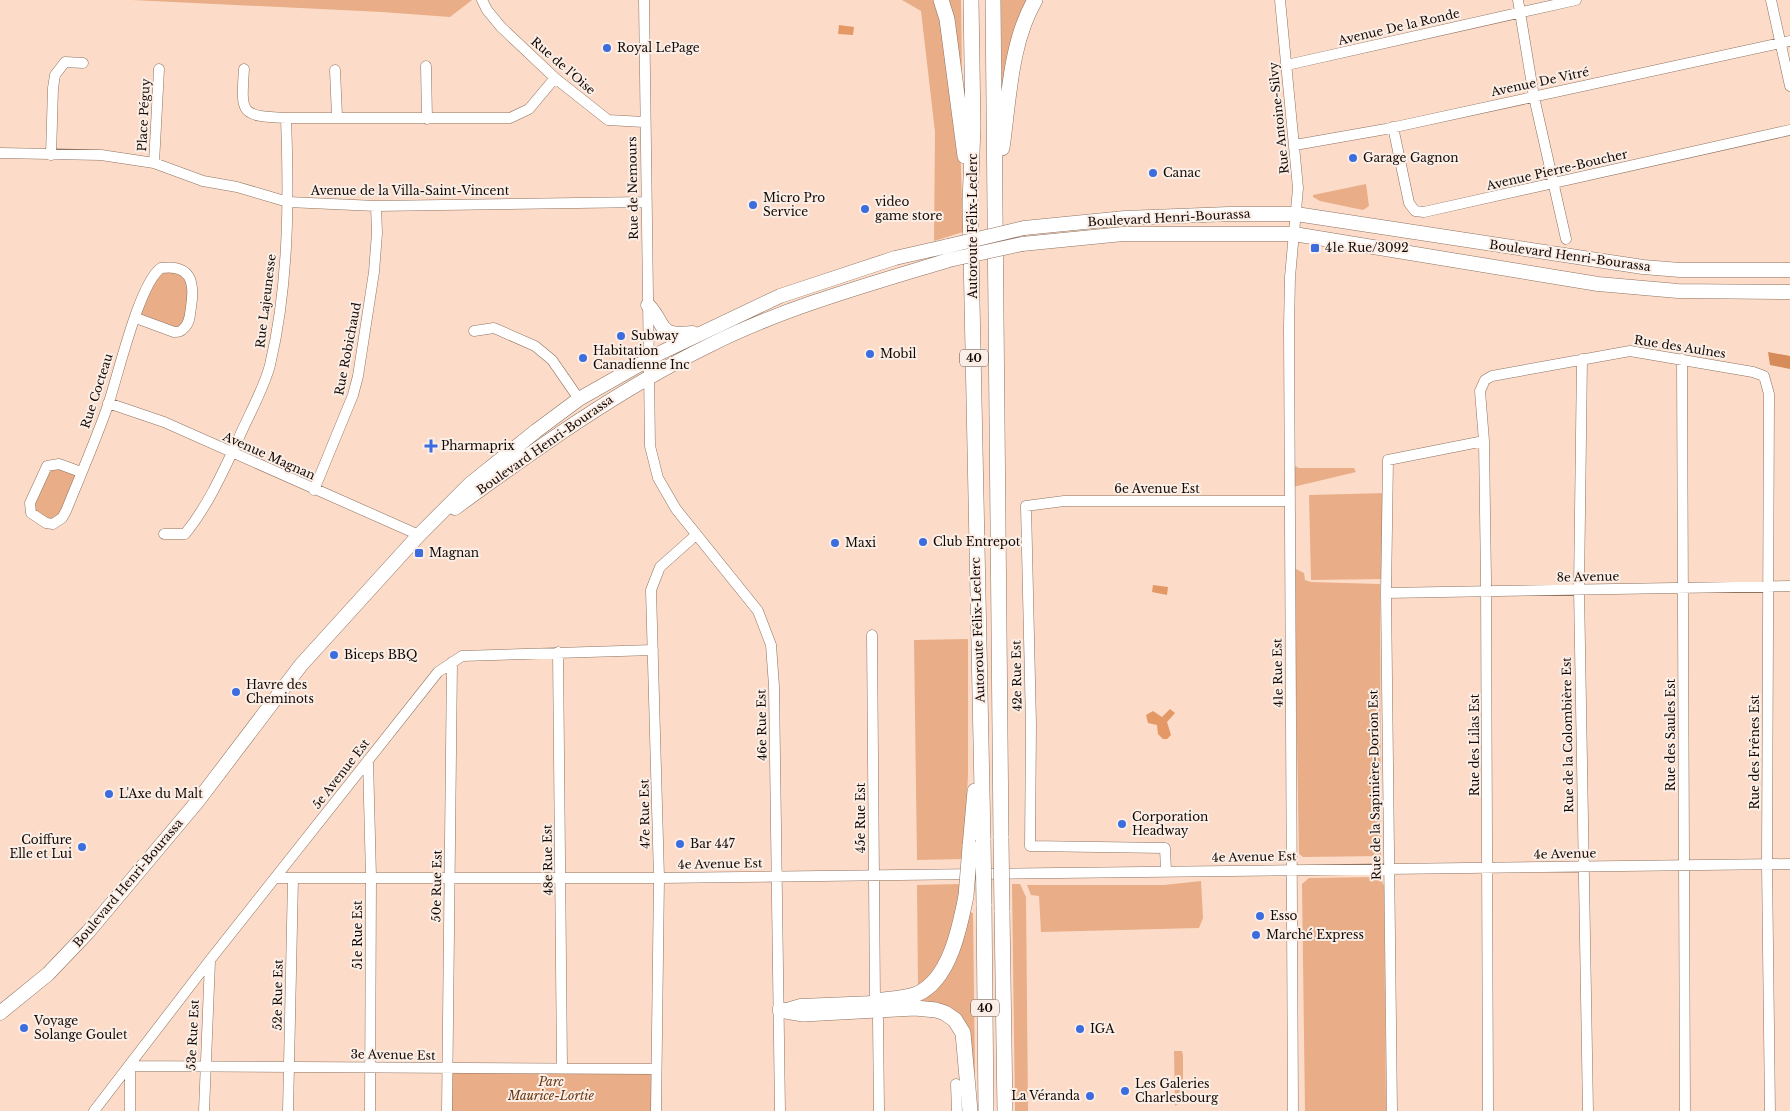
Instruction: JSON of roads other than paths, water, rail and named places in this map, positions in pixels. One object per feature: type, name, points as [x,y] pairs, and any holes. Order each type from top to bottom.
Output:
[{"type":"highway","points":[[941,0],[947,19],[970,203]]},
{"type":"highway","name":"Autoroute Félix-Leclerc","points":[[970,0],[973,127],[970,203],[982,758],[976,844],[984,904],[986,1111]]},
{"type":"highway","name":"Autoroute Félix-Leclerc","points":[[993,0],[1005,1111]]},
{"type":"highway","points":[[995,194],[1017,50],[1023,26],[1035,0]]},
{"type":"highway","points":[[875,1001],[918,993],[932,982],[946,963],[959,933],[976,844]]},
{"type":"highway","points":[[780,1010],[803,1014],[915,1008],[945,1013],[955,1020],[963,1033],[970,1111]]},
{"type":"main road","name":"Boulevard Henri-Bourassa","points":[[419,536],[564,429],[649,376],[712,344],[792,311],[948,253],[1024,228],[1125,218],[1229,214],[1296,214],[1643,268],[1790,270]]},
{"type":"main road","name":"Boulevard Henri-Bourassa","points":[[0,1013],[48,974],[88,932],[197,802],[301,665],[419,536],[470,484],[536,431],[579,400],[650,358],[701,332],[780,296],[895,258],[1123,234],[1294,234],[1617,286],[1678,292],[1790,292]]},
{"type":"main road","points":[[648,305],[660,325],[668,332],[675,334],[701,332]]},
{"type":"street","name":"Rue de l'Oise","points":[[482,0],[487,10],[501,27],[555,78],[608,120],[644,122]]},
{"type":"street","name":"Rue de Nemours","points":[[644,0],[644,122],[649,376]]},
{"type":"street","name":"Rue Antoine-Silvy","points":[[1280,0],[1296,145],[1298,188],[1294,234]]},
{"type":"street","points":[[1518,0],[1534,97],[1566,240]]},
{"type":"street","name":"Avenue De la Ronde","points":[[1287,65],[1576,0]]},
{"type":"street","points":[[1771,0],[1785,42],[1790,86]]},
{"type":"street","name":"Avenue De Vitré","points":[[1296,145],[1393,127],[1785,42]]},
{"type":"street","points":[[51,155],[56,75],[65,62],[83,63]]},
{"type":"street","points":[[426,66],[427,119]]},
{"type":"street","name":"Place Péguy","points":[[154,163],[159,69]]},
{"type":"street","points":[[244,69],[243,105],[249,113],[257,116],[286,118],[337,116],[427,119],[510,118],[529,109],[555,78]]},
{"type":"street","points":[[335,70],[337,116]]},
{"type":"street","name":"Rue Lajeunesse","points":[[164,534],[185,534],[200,516],[231,454],[270,367],[278,323],[288,202],[286,118]]},
{"type":"street","name":"Avenue Pierre-Boucher","points":[[1393,127],[1410,203],[1415,211],[1424,212],[1790,130]]},
{"type":"street","name":"Avenue de la Villa-Saint-Vincent","points":[[0,153],[101,155],[154,163],[203,182],[237,187],[288,202],[376,206],[646,202]]},
{"type":"street","name":"Rue Robichaud","points":[[314,490],[353,395],[358,376],[374,272],[377,233],[376,206]]},
{"type":"street","name":"41e Rue Est","points":[[1293,1111],[1289,328],[1294,234]]},
{"type":"street","name":"Rue Cocteau","points":[[81,472],[59,464],[47,466],[30,503],[32,513],[46,522],[58,522],[66,511],[108,404],[117,367],[136,318],[155,272],[168,267],[180,268],[187,273],[193,287],[190,320],[186,328],[180,332],[174,332],[136,318]]},
{"type":"street","points":[[474,330],[494,328],[535,346],[552,360],[579,400]]},
{"type":"street","name":"Rue des Aulnes","points":[[1485,380],[1492,376],[1630,351],[1682,359],[1764,376],[1769,394]]},
{"type":"street","name":"Rue de la Colombière Est","points":[[1582,359],[1579,589],[1588,1111]]},
{"type":"street","name":"Rue des Saules Est","points":[[1682,359],[1685,1111]]},
{"type":"street","name":"46e Rue Est","points":[[649,376],[650,446],[653,463],[666,494],[696,535],[758,611],[772,644],[780,1010],[780,1111]]},
{"type":"street","name":"Rue des Lilas Est","points":[[1485,380],[1480,391],[1484,441],[1486,591],[1488,1111]]},
{"type":"street","name":"Rue des Frênes Est","points":[[1769,394],[1767,864],[1770,1111]]},
{"type":"street","name":"Avenue Magnan","points":[[108,404],[164,422],[231,454],[419,536]]},
{"type":"street","name":"Rue de la Sapinière-Dorion Est","points":[[1392,1111],[1386,592],[1388,460],[1484,441]]},
{"type":"street","name":"6e Avenue Est","points":[[1026,506],[1064,501],[1289,501]]},
{"type":"street","name":"42e Rue Est","points":[[1026,506],[1031,724],[1030,846],[1165,848],[1166,871]]},
{"type":"street","name":"47e Rue Est","points":[[656,1111],[659,878],[651,590],[655,576],[667,560],[696,535]]},
{"type":"street","name":"8e Avenue","points":[[1386,592],[1790,586]]},
{"type":"street","name":"45e Rue Est","points":[[872,636],[875,1001]]},
{"type":"street","name":"5e Avenue Est","points":[[94,1111],[210,960],[438,672],[462,656],[654,650]]},
{"type":"street","name":"48e Rue Est","points":[[558,652],[562,1067]]},
{"type":"street","name":"50e Rue Est","points":[[447,1111],[452,662]]},
{"type":"street","name":"51e Rue Est","points":[[368,760],[371,877],[370,1111]]},
{"type":"street","name":"4e Avenue","points":[[1341,868],[1790,864]]},
{"type":"street","name":"4e Avenue Est","points":[[275,878],[659,878],[1341,868]]},
{"type":"street","name":"52e Rue Est","points":[[288,1111],[294,879]]},
{"type":"street","name":"53e Rue Est","points":[[204,1111],[204,1066],[210,960]]},
{"type":"street","points":[[780,1010],[800,1004],[875,1001]]},
{"type":"street","points":[[878,1019],[879,1111]]},
{"type":"street","points":[[130,1066],[130,1111]]},
{"type":"street","name":"3e Avenue Est","points":[[130,1066],[656,1069]]},
{"type":"street","points":[[956,1084],[957,1111]]},
{"type":"place","name":"Royal LePage","points":[[607,48]]},
{"type":"place","name":"Garage Gagnon","points":[[1353,158]]},
{"type":"place","name":"Canac","points":[[1153,173]]},
{"type":"place","name":"Micro Pro Service","points":[[753,205]]},
{"type":"place","name":"video game store","points":[[865,209]]},
{"type":"place","name":"41e Rue/3092","points":[[1315,248]]},
{"type":"place","name":"Subway","points":[[621,336]]},
{"type":"place","name":"Mobil","points":[[870,354]]},
{"type":"place","name":"Habitation Canadienne Inc","points":[[583,358]]},
{"type":"place","name":"Pharmaprix","points":[[431,446]]},
{"type":"place","name":"Club Entrepot","points":[[923,542]]},
{"type":"place","name":"Maxi","points":[[835,543]]},
{"type":"place","name":"Magnan","points":[[419,553]]},
{"type":"place","name":"Biceps BBQ","points":[[334,655]]},
{"type":"place","name":"Havre des Cheminots","points":[[236,692]]},
{"type":"place","name":"L'Axe du Malt","points":[[109,794]]},
{"type":"place","name":"Corporation Headway","points":[[1122,824]]},
{"type":"place","name":"Bar 447","points":[[680,844]]},
{"type":"place","name":"Coiffure Elle et Lui","points":[[82,847]]},
{"type":"place","name":"Esso","points":[[1260,916]]},
{"type":"place","name":"Marché Express","points":[[1256,935]]},
{"type":"place","name":"Voyage Solange Goulet","points":[[24,1028]]},
{"type":"place","name":"IGA","points":[[1080,1029]]},
{"type":"place","name":"Les Galeries Charlesbourg","points":[[1125,1091]]},
{"type":"place","name":"La Véranda","points":[[1090,1096]]},
{"type":"park label","name":"Parc Maurice-Lortie","points":[[551,1089]]}]
